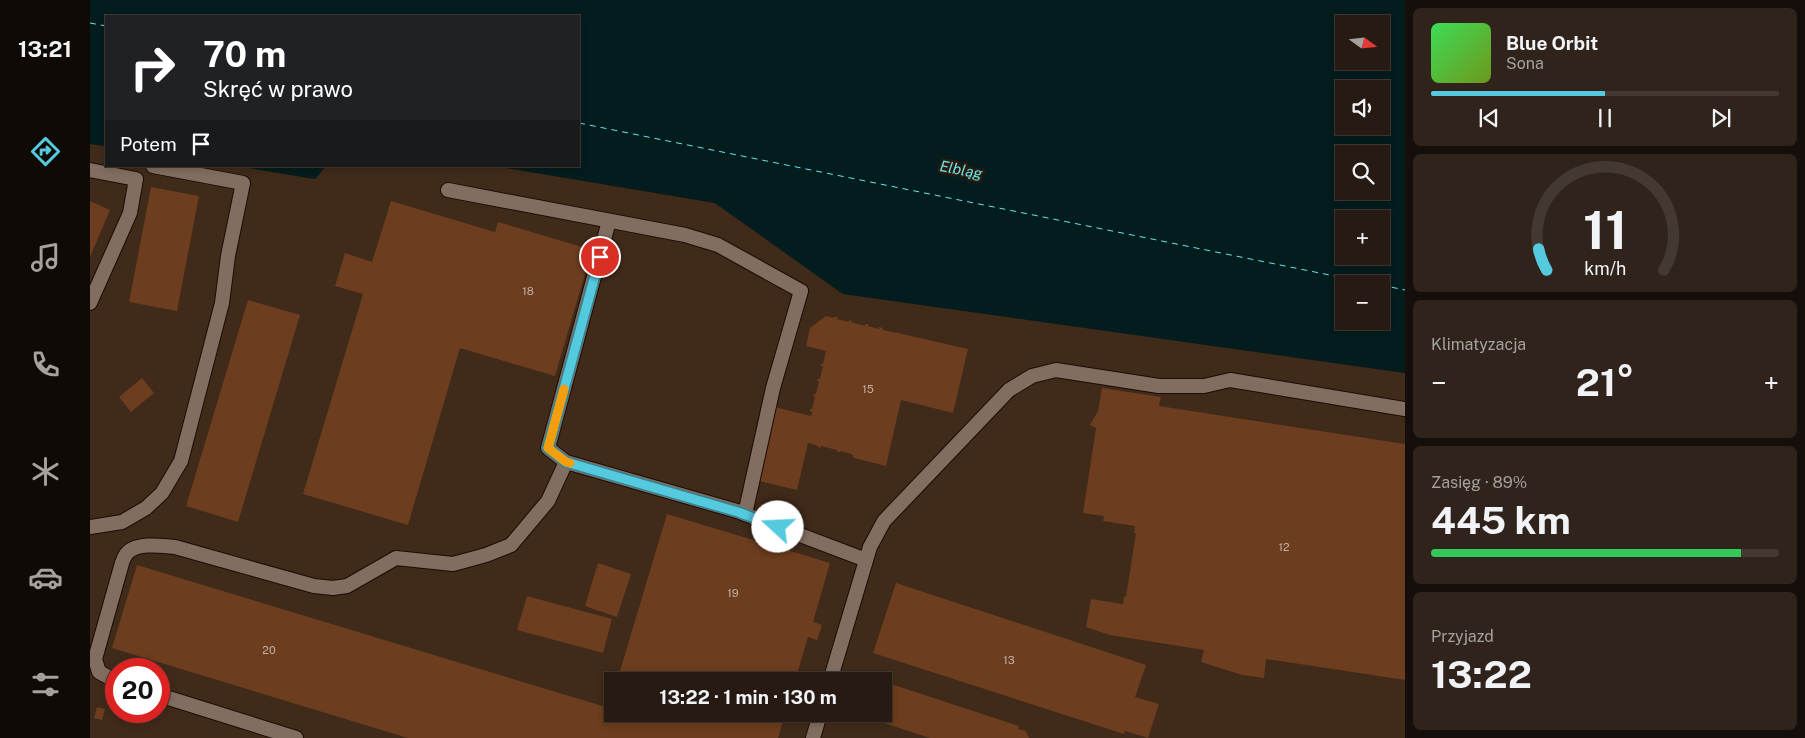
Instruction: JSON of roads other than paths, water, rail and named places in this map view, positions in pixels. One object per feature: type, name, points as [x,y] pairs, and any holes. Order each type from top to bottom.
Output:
[{"type":"lane","points":[[90,527],[122,522],[146,508],[162,492],[180,461],[222,304],[228,256],[242,183],[158,167]]},
{"type":"lane","points":[[90,170],[138,173],[130,213],[90,303]]},
{"type":"lane","points":[[448,190],[685,235],[718,245],[801,291],[773,388],[745,514]]},
{"type":"lane","points":[[609,221],[548,448],[566,462],[745,514],[866,560]]},
{"type":"lane","points":[[833,672],[870,547],[884,521],[1009,390],[1032,376],[1056,370],[1168,386],[1204,386],[1230,380],[1405,409]]},
{"type":"lane","points":[[105,675],[99,672],[95,659],[122,563],[128,552],[138,547],[175,547],[314,586],[333,588],[347,586],[396,558],[453,564],[486,555],[511,545],[548,501],[566,462]]},
{"type":"lane","points":[[170,698],[296,738]]},
{"type":"lane","points":[[813,738],[818,722]]},
{"type":"water","name":"Elbląg","points":[[90,0],[1405,0],[1405,373],[843,294],[715,203],[500,167],[580,167],[580,15],[105,15],[105,146],[90,144]]},
{"type":"water","points":[[242,167],[325,167],[315,179]]}]
